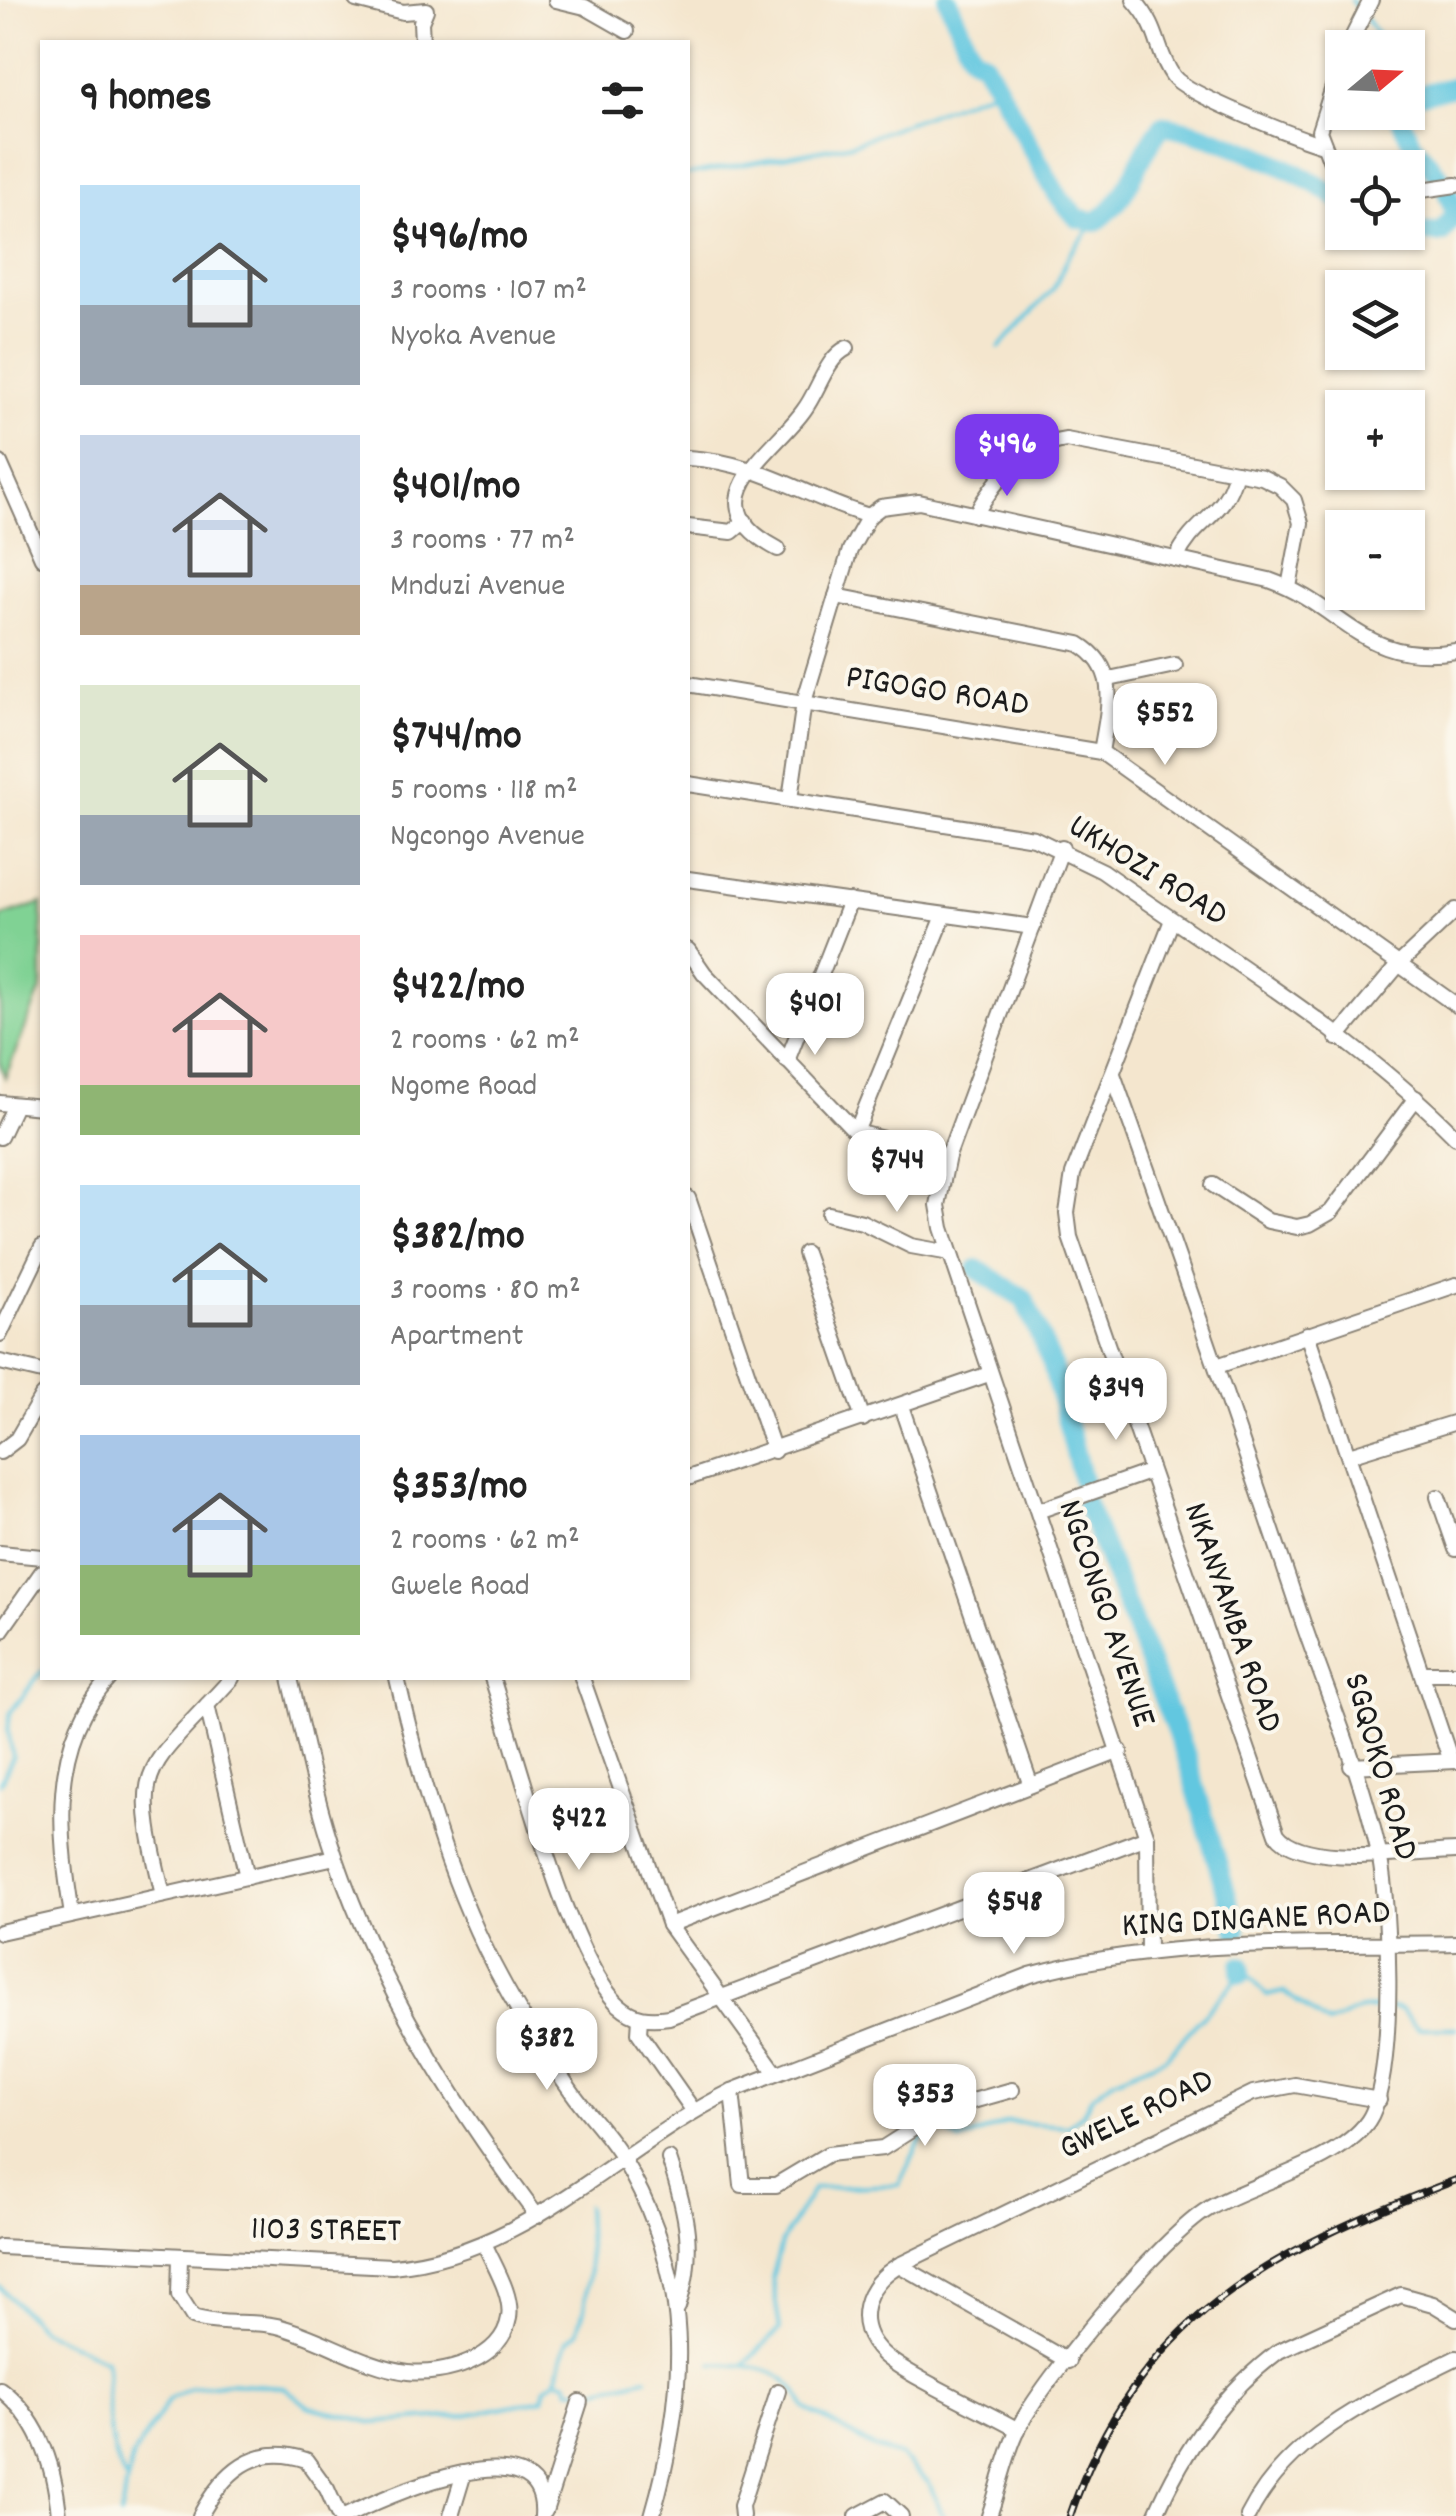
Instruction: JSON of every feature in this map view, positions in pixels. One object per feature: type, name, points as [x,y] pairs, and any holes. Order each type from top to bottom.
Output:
[{"type":"street","points":[[356,0],[404,12],[422,5],[422,40]]},
{"type":"street","points":[[556,0],[586,7],[627,31]]},
{"type":"street","points":[[1134,0],[1157,30],[1167,66],[1188,91],[1322,145]]},
{"type":"street","points":[[1355,30],[1371,0]]},
{"type":"street","points":[[1325,112],[1319,131],[1325,151]]},
{"type":"street","points":[[1425,190],[1456,185]]},
{"type":"street","points":[[778,549],[760,540],[745,521],[740,509],[742,486],[751,466],[802,413],[828,373],[829,364],[847,348]]},
{"type":"street","points":[[975,515],[1014,463],[1053,442],[1066,440],[1236,472],[1280,486],[1297,506],[1300,532],[1289,587]]},
{"type":"street","points":[[690,458],[751,466],[831,505],[869,516]]},
{"type":"street","points":[[0,464],[40,554]]},
{"type":"street","points":[[1176,559],[1203,520],[1222,509],[1236,472]]},
{"type":"street","points":[[790,800],[804,702],[850,550],[869,516],[902,501],[1289,587],[1388,650],[1429,655],[1456,651]]},
{"type":"street","points":[[690,527],[732,532],[745,521]]},
{"type":"street","points":[[836,596],[1079,644],[1102,660],[1110,680],[1102,752]]},
{"type":"street","points":[[1110,680],[1174,665]]},
{"type":"street","name":"PIGOGO ROAD","points":[[690,684],[1102,752],[1456,1004]]},
{"type":"street","name":"UKHOZI ROAD","points":[[690,784],[1034,838],[1062,848],[1172,920],[1338,1038],[1416,1098],[1456,1137]]},
{"type":"street","name":"NGCONGO AVENUE","points":[[1062,848],[948,1156],[938,1205],[989,1374],[1146,1837],[1148,1953]]},
{"type":"street","points":[[690,879],[1033,928]]},
{"type":"street","points":[[787,1061],[850,901]]},
{"type":"street","points":[[1338,1038],[1398,964],[1456,910]]},
{"type":"street","points":[[856,1132],[944,916]]},
{"type":"street","name":"NKANYAMBA ROAD","points":[[1172,920],[1073,1174],[1067,1212],[1070,1237],[1277,1834],[1298,1852],[1456,1851]]},
{"type":"street","points":[[690,952],[856,1132],[948,1156]]},
{"type":"street","name":"SGQOKO ROAD","points":[[1113,1074],[1218,1366],[1379,1852],[1387,1944],[1384,2082],[1378,2100]]},
{"type":"street","points":[[1213,1184],[1268,1222],[1298,1227],[1310,1224],[1331,1212],[1416,1098]]},
{"type":"street","points":[[0,1136],[8,1104],[40,1107]]},
{"type":"street","points":[[690,1211],[694,1238],[774,1450]]},
{"type":"street","points":[[829,1214],[862,1222],[910,1246],[950,1253]]},
{"type":"street","points":[[0,1334],[40,1251]]},
{"type":"street","points":[[805,1253],[863,1420]]},
{"type":"street","points":[[1218,1366],[1456,1285]]},
{"type":"street","points":[[1307,1334],[1454,1761],[1351,1766]]},
{"type":"street","points":[[0,1362],[40,1372]]},
{"type":"street","points":[[690,1475],[863,1420],[989,1374]]},
{"type":"street","points":[[0,1452],[17,1439],[40,1399]]},
{"type":"street","points":[[900,1406],[1030,1783]]},
{"type":"street","points":[[1349,1455],[1456,1422]]},
{"type":"street","points":[[1038,1511],[1149,1472]]},
{"type":"street","points":[[1438,1496],[1456,1550]]},
{"type":"street","points":[[0,1553],[40,1557]]},
{"type":"street","points":[[0,1632],[40,1575]]},
{"type":"street","points":[[1424,1674],[1456,1673]]},
{"type":"street","points":[[72,1916],[60,1836],[68,1761],[85,1709],[108,1680]]},
{"type":"street","points":[[163,1895],[146,1824],[146,1781],[164,1750],[230,1680]]},
{"type":"street","points":[[291,1680],[335,1857],[380,1970],[414,2037],[456,2106],[537,2216]]},
{"type":"street","points":[[398,1680],[421,1783],[466,1908],[519,2012],[621,2156],[662,2249],[682,2353],[676,2427],[652,2516]]},
{"type":"street","points":[[493,1680],[572,1924],[617,2003],[640,2018],[669,2017],[1146,1837]]},
{"type":"street","points":[[583,1680],[669,1925],[776,2073]]},
{"type":"street","points":[[207,1705],[247,1877]]},
{"type":"street","points":[[669,1925],[1120,1751]]},
{"type":"street","points":[[0,1932],[335,1857]]},
{"type":"street","name":"KING DINGANE ROAD","points":[[621,2156],[693,2110],[732,2091],[1030,1974],[1077,1962],[1148,1953],[1456,1943]]},
{"type":"street","points":[[640,2018],[639,2033],[693,2110]]},
{"type":"street","name":"GWELE ROAD","points":[[1018,2430],[884,2355],[865,2323],[869,2293],[875,2282],[899,2264],[1253,2092],[1294,2085],[1378,2100]]},
{"type":"street","points":[[732,2091],[742,2186],[776,2185],[828,2154],[884,2148],[944,2109],[1012,2090]]},
{"type":"street","points":[[989,2516],[1018,2430],[1068,2360],[1185,2224],[1211,2207],[1329,2150],[1358,2131],[1378,2100]]},
{"type":"street","name":"1103 STREET","points":[[0,2247],[392,2266],[424,2264],[486,2245],[537,2216],[621,2156]]},
{"type":"street","points":[[669,2159],[682,2202],[691,2259],[677,2313]]},
{"type":"street","points":[[180,2257],[179,2295],[192,2317],[273,2326],[388,2367],[431,2372],[454,2368],[476,2358],[501,2336],[509,2318],[507,2299],[486,2245]]},
{"type":"street","points":[[899,2264],[1068,2360]]},
{"type":"street","points":[[1155,2516],[1185,2450],[1261,2364],[1279,2351],[1401,2295],[1433,2304],[1456,2318]]},
{"type":"street","points":[[1248,2516],[1262,2490],[1333,2421],[1456,2358]]},
{"type":"street","points":[[0,2389],[19,2404],[38,2433],[50,2465],[59,2516]]},
{"type":"street","points":[[742,2516],[741,2506],[778,2392]]},
{"type":"street","points":[[543,2516],[580,2402]]},
{"type":"street","points":[[200,2516],[222,2478],[256,2457],[274,2452],[306,2460],[343,2516],[416,2483],[505,2470],[521,2474],[540,2496],[543,2516]]},
{"type":"street","points":[[451,2516],[464,2473]]},
{"type":"street","points":[[857,2516],[885,2501],[901,2516]]},
{"type":"green space","points":[[40,904],[40,992],[5,1078],[0,1063],[0,917]]},
{"type":"waterway","points":[[948,0],[972,56],[984,62],[1056,193],[1077,218],[1095,222],[1107,213],[1163,125],[1257,154],[1325,190]]},
{"type":"waterway","points":[[1351,0],[1359,12]]},
{"type":"waterway","points":[[1366,19],[1374,30]]},
{"type":"waterway","points":[[1425,93],[1456,86]]},
{"type":"waterway","points":[[690,175],[852,144],[995,89]]},
{"type":"waterway","points":[[1406,130],[1443,181]]},
{"type":"waterway","points":[[1425,233],[1442,233],[1455,213],[1447,192]]},
{"type":"waterway","points":[[999,348],[1054,288],[1069,255],[1095,222]]},
{"type":"waterway","points":[[977,1269],[1024,1299],[1052,1364],[1083,1483]]},
{"type":"waterway","points":[[1086,1504],[1187,1759],[1237,1930]]},
{"type":"waterway","points":[[0,1783],[13,1757],[8,1730],[10,1713],[40,1674]]},
{"type":"waterway","points":[[1241,1966],[1241,1974]]},
{"type":"waterway","points":[[743,2365],[780,2329],[772,2278],[781,2243],[814,2188],[899,2185],[931,2127],[938,2126],[960,2141],[1008,2122],[1068,2126],[1083,2113],[1092,2096],[1115,2079],[1165,2058],[1241,1974],[1248,1974],[1267,1996],[1284,1992],[1328,2024],[1360,2009],[1377,2008]]},
{"type":"waterway","points":[[1390,2008],[1400,2009],[1418,2028],[1456,2028]]},
{"type":"waterway","points":[[557,2379],[567,2340],[577,2333],[584,2309],[589,2269],[586,2206]]},
{"type":"waterway","points":[[0,2287],[42,2330],[105,2360],[111,2437],[125,2479]]},
{"type":"waterway","points":[[712,2364],[754,2367],[779,2376],[798,2394],[805,2408],[877,2449],[900,2456],[929,2483],[943,2516]]},
{"type":"waterway","points":[[120,2516],[132,2458],[169,2399],[190,2388],[228,2383],[284,2387],[308,2406],[374,2423],[461,2416],[543,2399],[546,2387],[557,2379],[568,2382],[569,2389],[598,2389],[647,2378]]},
{"type":"railway","points":[[1070,2516],[1098,2447],[1133,2389],[1173,2341],[1219,2300],[1327,2234],[1456,2180]]}]
